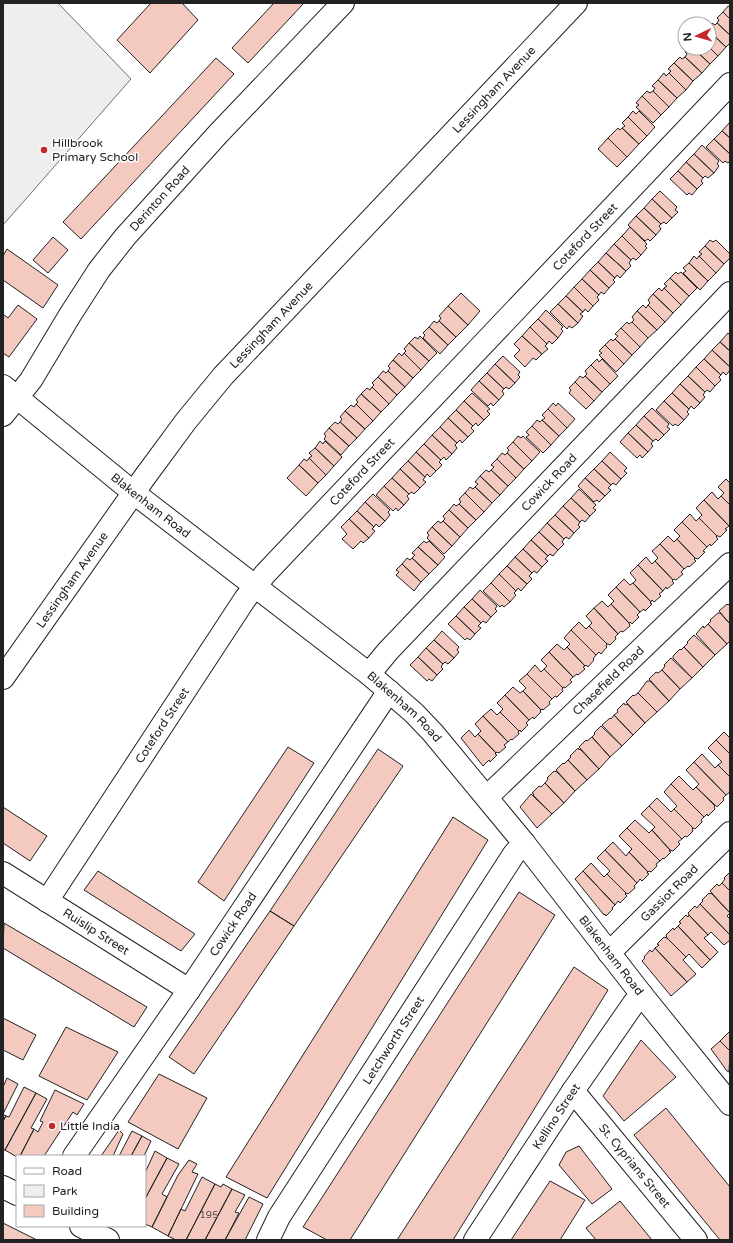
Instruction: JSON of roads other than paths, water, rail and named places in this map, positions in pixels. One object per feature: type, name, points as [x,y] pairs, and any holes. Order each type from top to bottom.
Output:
[{"type":"main road","name":"Derinton Road","points":[[3,415],[10,392],[31,380],[99,270],[125,237],[218,134],[343,3]]},
{"type":"main road","name":"Lessingham Avenue","points":[[3,678],[186,421],[223,376],[576,3]]},
{"type":"main road","name":"Coteford Street","points":[[47,901],[255,586],[265,574],[730,84]]},
{"type":"main road","name":"Cowick Road","points":[[369,674],[393,646],[730,293]]},
{"type":"main road","name":"Blakenham Road","points":[[10,392],[134,493],[369,674],[414,714],[433,733],[487,797],[642,995],[730,1104]]},
{"type":"main road","name":"Chasefield Road","points":[[487,797],[730,564]]},
{"type":"main road","name":"Cowick Road","points":[[75,1155],[189,990],[389,691]]},
{"type":"main road","name":"Gassiot Road","points":[[609,953],[730,833]]},
{"type":"main road","name":"Letchworth Street","points":[[268,1240],[279,1217],[514,854],[524,843]]},
{"type":"main road","name":"Ruislip Street","points":[[3,873],[189,990]]},
{"type":"main road","name":"Kellino Street","points":[[475,1240],[573,1091],[634,1003],[642,995]]},
{"type":"main road","name":"St. Cyprians Street","points":[[573,1091],[696,1240]]},
{"type":"main road","points":[[3,1188],[16,1194]]},
{"type":"main road","points":[[83,1227],[108,1240]]},
{"type":"place","name":"Hillbrook Primary School","points":[[44,150]]},
{"type":"place","name":"Little India","points":[[52,1126]]}]
